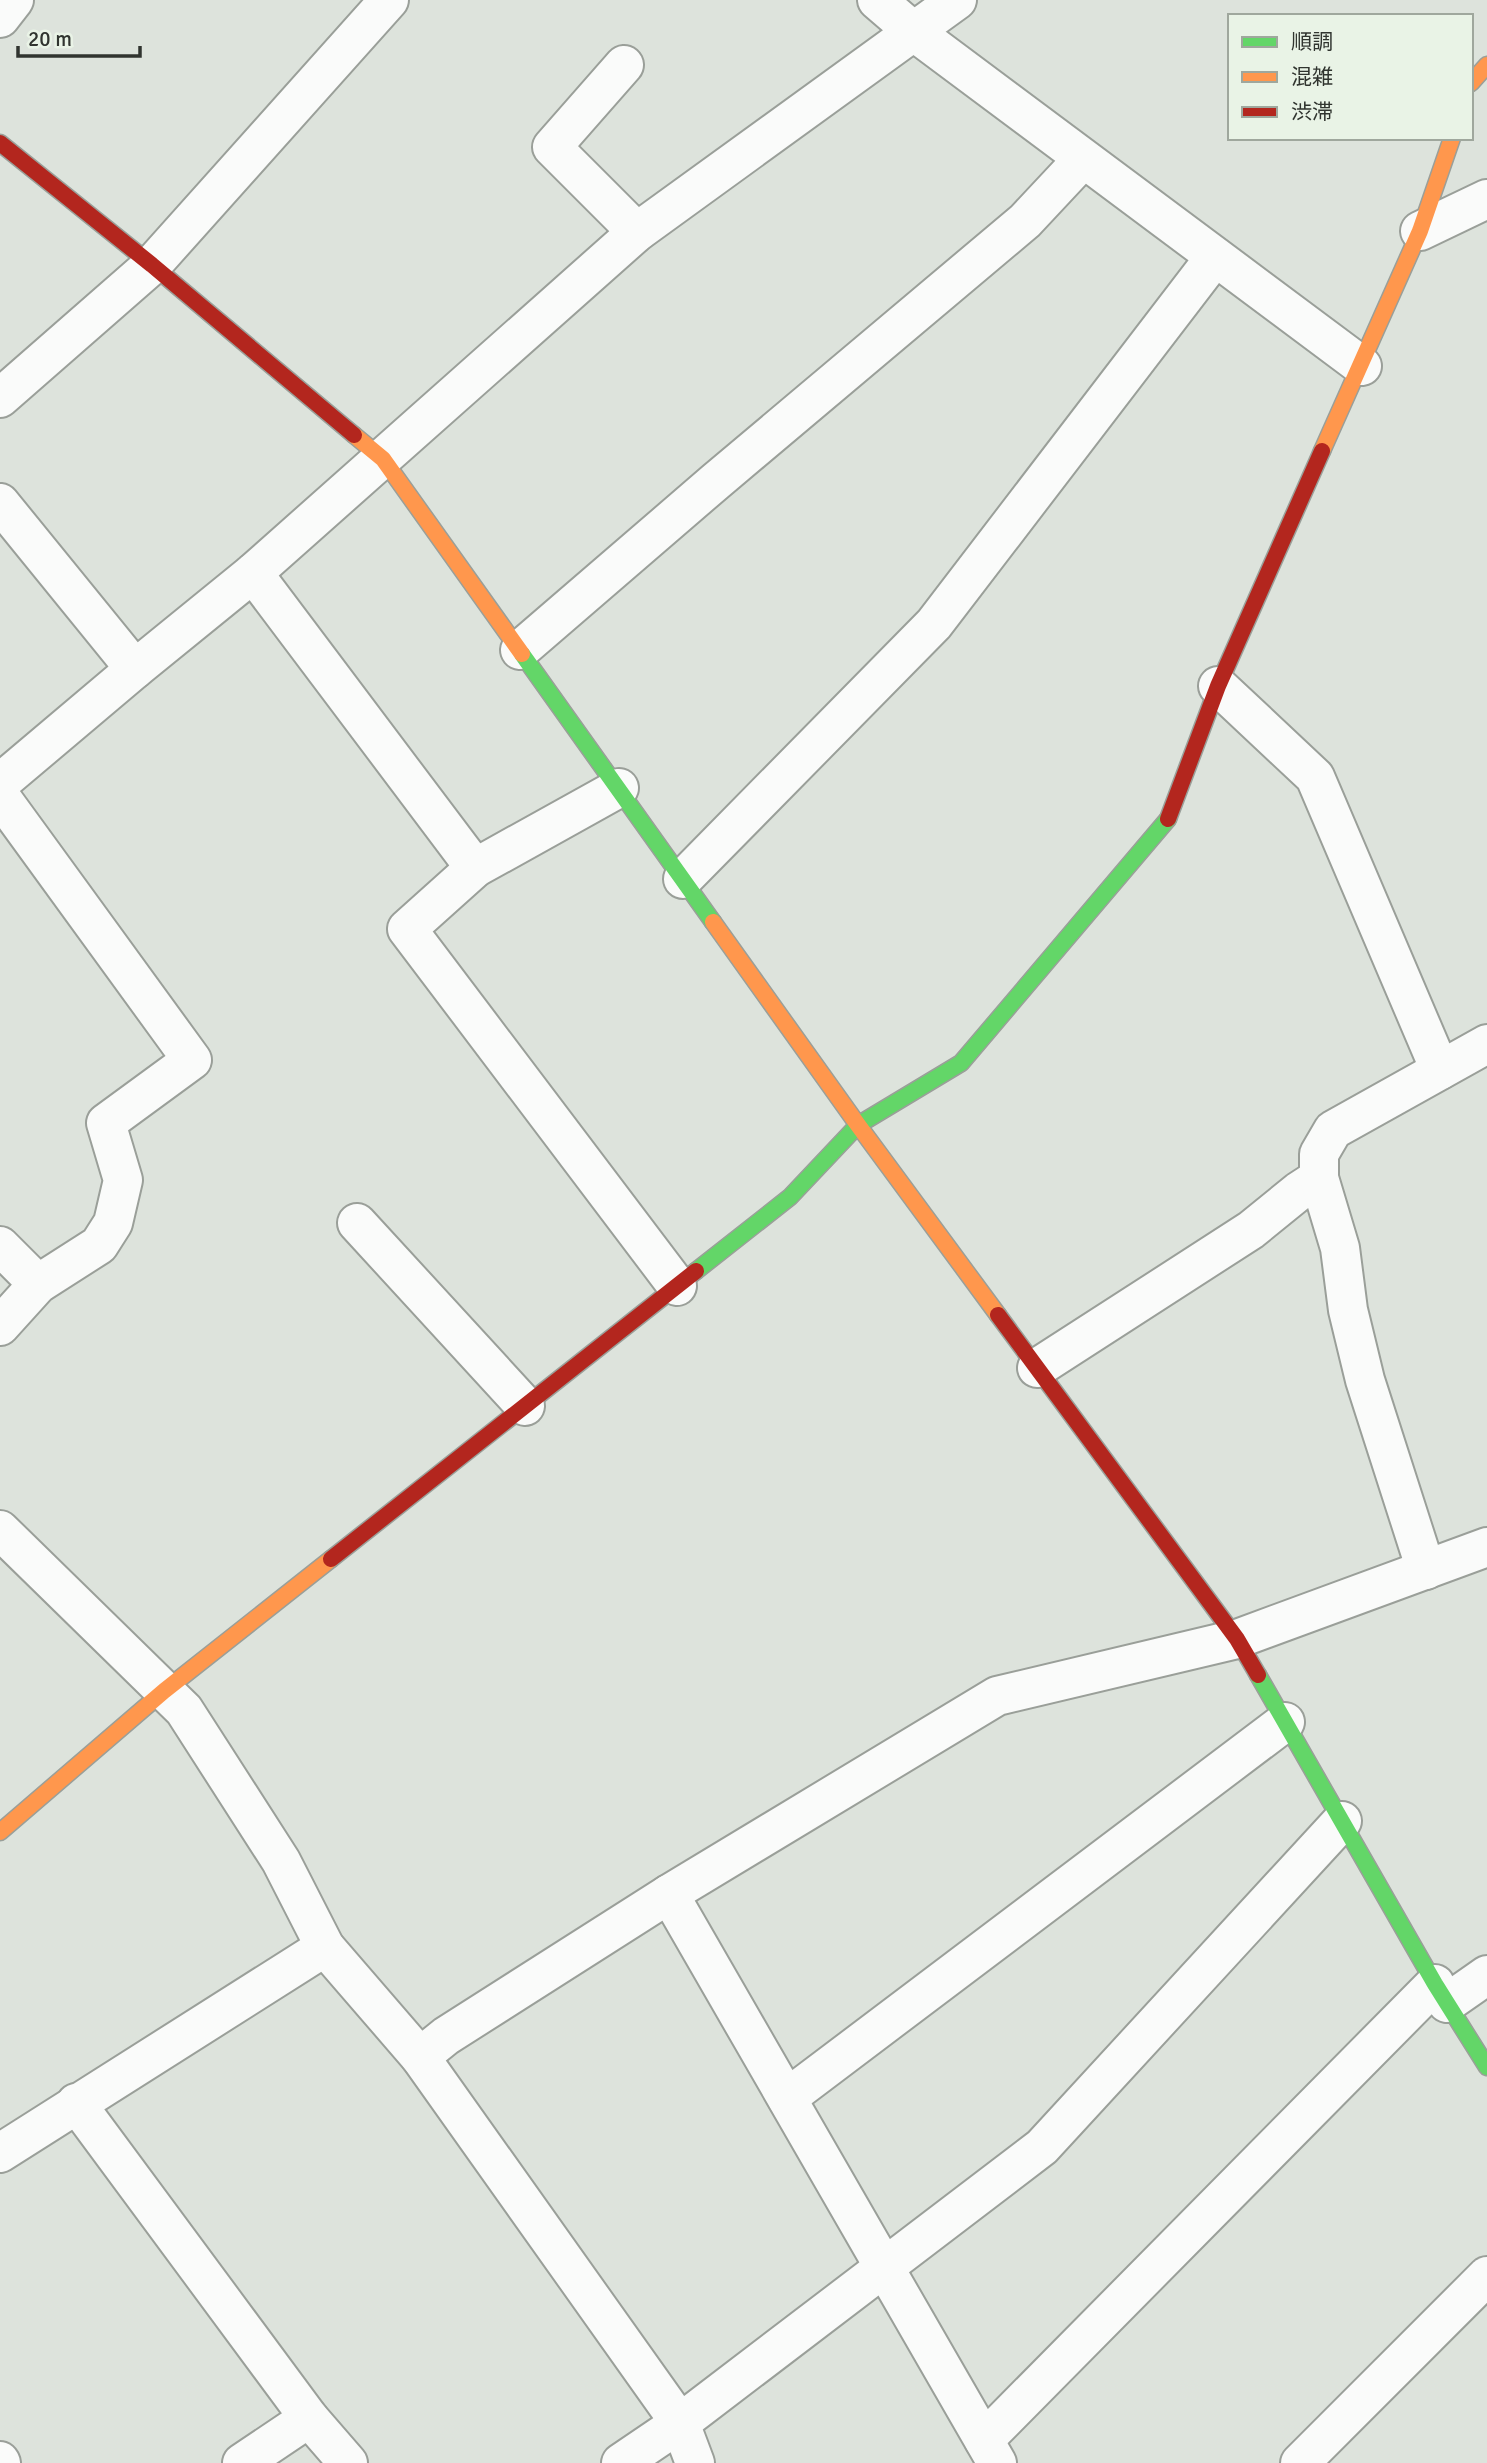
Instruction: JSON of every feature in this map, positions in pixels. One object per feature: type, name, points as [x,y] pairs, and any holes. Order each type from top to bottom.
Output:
[{"type":"street","points":[[0,18],[14,0]]},
{"type":"street","points":[[0,398],[152,265],[389,0]]},
{"type":"street","points":[[877,0],[913,32],[1362,366]]},
{"type":"street","points":[[0,783],[253,573],[637,232],[957,0]]},
{"type":"street","points":[[624,65],[552,147],[637,232]]},
{"type":"street","points":[[1473,81],[1487,65]]},
{"type":"street","points":[[0,1832],[164,1691],[789,1198],[858,1125],[961,1063],[1093,910],[1167,822],[1218,686],[1420,231],[1451,140]]},
{"type":"street","points":[[0,142],[152,265],[383,460],[858,1125],[1237,1639],[1441,1993],[1487,2067]]},
{"type":"street","points":[[520,650],[1025,221],[1083,159]]},
{"type":"street","points":[[1420,231],[1487,199]]},
{"type":"street","points":[[683,879],[934,624],[1215,257]]},
{"type":"street","points":[[0,503],[135,669]]},
{"type":"street","points":[[253,573],[475,868]]},
{"type":"street","points":[[1218,686],[1315,777],[1440,1070]]},
{"type":"street","points":[[619,788],[475,868],[407,929],[677,1286]]},
{"type":"street","points":[[0,796],[192,1060],[106,1123],[122,1180],[113,1223],[99,1245],[38,1284],[0,1326]]},
{"type":"street","points":[[1426,1570],[1365,1380],[1348,1310],[1340,1248],[1319,1178],[1319,1154],[1333,1130],[1487,1044]]},
{"type":"street","points":[[1037,1368],[1251,1230],[1298,1191],[1319,1178]]},
{"type":"street","points":[[357,1223],[525,1406]]},
{"type":"street","points":[[0,1246],[38,1284]]},
{"type":"street","points":[[0,1530],[184,1710],[281,1861],[325,1947],[420,2057],[680,2423],[695,2463]]},
{"type":"street","points":[[420,2057],[446,2036],[669,1894],[997,1696],[1237,1639],[1487,1547]]},
{"type":"street","points":[[787,2098],[1285,1722]]},
{"type":"street","points":[[621,2463],[680,2423],[1042,2147],[1342,1821]]},
{"type":"street","points":[[669,1894],[991,2452],[1441,1993],[1487,1975]]},
{"type":"street","points":[[0,2153],[325,1947]]},
{"type":"street","points":[[76,2103],[309,2418],[348,2463]]},
{"type":"street","points":[[1300,2463],[1487,2276]]},
{"type":"street","points":[[242,2463],[309,2418]]},
{"type":"traffic: fast","points":[[522,654],[713,922]]},
{"type":"traffic: fast","points":[[696,1271],[790,1197],[858,1125],[961,1063],[1168,819]]},
{"type":"traffic: fast","points":[[1258,1675],[1435,1984],[1487,2067]]},
{"type":"traffic: slow","points":[[1473,81],[1487,65]]},
{"type":"traffic: slow","points":[[1322,451],[1420,231],[1451,140]]},
{"type":"traffic: slow","points":[[354,435],[383,459],[522,654]]},
{"type":"traffic: slow","points":[[713,922],[998,1315]]},
{"type":"traffic: slow","points":[[0,1832],[164,1691],[331,1559]]},
{"type":"traffic: jam","points":[[0,143],[152,265],[354,435]]},
{"type":"traffic: jam","points":[[1168,819],[1218,686],[1322,451]]},
{"type":"traffic: jam","points":[[331,1559],[696,1271]]},
{"type":"traffic: jam","points":[[998,1315],[1237,1639],[1258,1675]]}]
